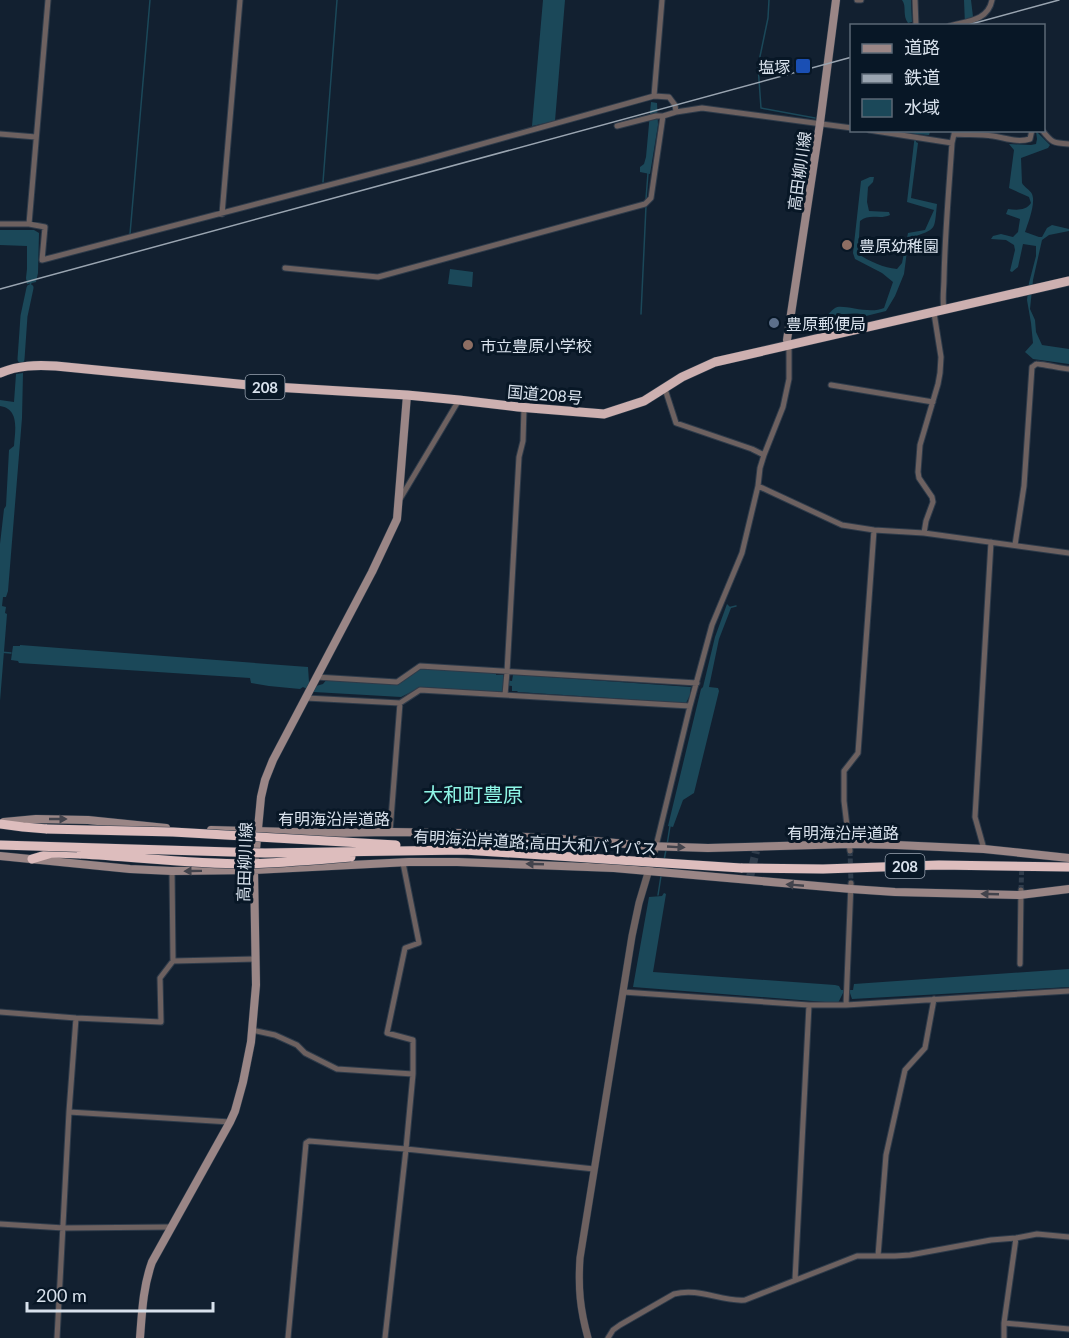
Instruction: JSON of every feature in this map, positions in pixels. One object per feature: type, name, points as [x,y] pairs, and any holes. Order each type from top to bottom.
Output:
[{"type":"highway","name":"国道208号","points":[[0,373],[28,365],[57,366],[258,386],[459,400],[604,414],[644,401],[682,377],[715,362],[1069,281]]},
{"type":"highway","points":[[0,823],[47,829],[173,832],[464,850]]},
{"type":"highway","name":"有明海沿岸道路;高田大和バイパス","points":[[0,845],[265,853],[464,850],[741,868],[823,869],[939,865],[1069,867]]},
{"type":"highway","points":[[32,859],[52,853],[246,864],[464,850]]},
{"type":"main road","name":"高田柳川線","points":[[789,345],[836,0]]},
{"type":"main road","name":"高田柳川線","points":[[140,1338],[144,1291],[152,1262],[230,1122],[243,1082],[252,1030],[256,985],[254,870],[265,780],[398,519],[407,396]]},
{"type":"main road","name":"有明海沿岸道路","points":[[0,823],[36,819],[88,820],[162,828],[328,833],[459,833],[708,848],[984,849],[1023,856],[1069,858]]},
{"type":"main road","points":[[0,856],[172,871],[457,862],[614,868],[851,886],[895,892],[1020,892],[1069,889]]},
{"type":"street","points":[[28,224],[48,0]]},
{"type":"street","points":[[222,214],[240,0]]},
{"type":"street","points":[[654,96],[662,0]]},
{"type":"street","points":[[915,0],[916,24]]},
{"type":"street","points":[[958,24],[982,19],[990,9],[992,0]]},
{"type":"street","points":[[0,224],[28,224],[45,227],[42,260],[421,161],[654,96],[669,97],[675,105],[676,112]]},
{"type":"street","points":[[617,126],[702,108],[850,128]]},
{"type":"street","points":[[285,268],[378,276],[645,204],[651,198],[663,116]]},
{"type":"street","points":[[882,132],[952,143]]},
{"type":"street","points":[[944,310],[942,300],[944,254],[952,143],[955,132],[1012,141],[1030,139],[1032,132]]},
{"type":"street","points":[[1044,132],[1055,143],[1069,144]]},
{"type":"street","points":[[0,134],[36,137]]},
{"type":"street","points":[[924,533],[933,502],[918,472],[920,445],[940,373],[934,313]]},
{"type":"street","points":[[588,1338],[580,1305],[578,1283],[580,1258],[632,936],[712,626],[742,553],[760,468],[783,407],[789,379],[789,345]]},
{"type":"street","points":[[1015,545],[1024,486],[1032,367],[1039,363],[1048,367],[1069,369]]},
{"type":"street","points":[[831,386],[933,402]]},
{"type":"street","points":[[664,389],[676,423],[764,455]]},
{"type":"street","points":[[399,500],[459,400]]},
{"type":"street","points":[[505,694],[519,457],[531,408]]},
{"type":"street","points":[[758,486],[842,525],[874,530],[924,533],[1069,553]]},
{"type":"street","points":[[850,848],[844,801],[844,771],[858,753],[874,530]]},
{"type":"street","points":[[984,849],[975,817],[991,542]]},
{"type":"street","points":[[311,687],[397,682],[420,666],[697,683]]},
{"type":"street","points":[[311,687],[400,703],[420,690],[690,706]]},
{"type":"street","points":[[390,832],[400,703]]},
{"type":"street","points":[[385,1338],[413,1074],[413,1040],[387,1033],[405,948],[419,943],[403,863]]},
{"type":"street","points":[[0,1012],[161,1022],[160,978],[173,961],[172,871]]},
{"type":"street","points":[[846,1005],[851,886]]},
{"type":"street","points":[[1020,892],[1020,964]]},
{"type":"street","points":[[173,961],[256,959]]},
{"type":"street","points":[[623,992],[809,1005],[846,1005],[1069,991]]},
{"type":"street","points":[[878,1256],[886,1155],[905,1070],[925,1048],[934,999]]},
{"type":"street","points":[[795,1280],[809,1005]]},
{"type":"street","points":[[57,1338],[76,1018]]},
{"type":"street","points":[[252,1030],[275,1035],[297,1045],[306,1053],[341,1071],[413,1074]]},
{"type":"street","points":[[69,1112],[230,1122]]},
{"type":"street","points":[[288,1338],[306,1143],[309,1141],[594,1169]]},
{"type":"street","points":[[0,1224],[64,1228],[172,1227]]},
{"type":"street","points":[[608,1338],[620,1325],[674,1294],[682,1292],[730,1300],[745,1300],[857,1256],[910,1255],[1036,1234],[1069,1237]]},
{"type":"street","points":[[1004,1338],[1016,1238]]},
{"type":"street","points":[[1004,1323],[1069,1329]]},
{"type":"water","points":[[543,0],[565,0],[555,121],[532,126]]},
{"type":"water","points":[[902,0],[911,0],[912,22],[908,23],[906,20]]},
{"type":"water","points":[[964,0],[971,0],[974,24],[965,24]]},
{"type":"water","points":[[651,102],[657,103],[658,125],[650,174],[640,172],[640,167],[644,164],[646,157]]},
{"type":"water","points":[[899,132],[930,132],[929,135],[917,134],[916,142],[918,143],[911,198],[937,204],[933,228],[911,238],[904,274],[886,311],[866,316],[837,315],[827,325],[824,332],[817,333],[827,316],[835,308],[878,310],[884,308],[893,282],[882,273],[855,259],[853,253],[861,181],[874,177],[868,187],[869,211],[889,212],[890,215],[868,217],[860,221],[858,254],[877,264],[897,269],[902,263],[908,233],[925,230],[934,210],[907,202],[915,134]]},
{"type":"water","points":[[1036,132],[1050,145],[1048,148],[1021,158],[1022,183],[1033,198],[1025,232],[1042,237],[1047,228],[1052,225],[1069,229],[1069,231],[1049,235],[1042,240],[1033,280],[1030,309],[1042,345],[1069,349],[1069,364],[1033,359],[1025,352],[1033,343],[1027,300],[1036,246],[1023,244],[1018,267],[1012,272],[1010,271],[1014,245],[1006,240],[991,239],[1001,234],[1013,237],[1018,232],[1020,219],[1006,214],[1008,209],[1024,209],[1031,203],[1029,197],[1009,188],[1014,150],[1009,144],[1031,145],[1036,144]]},
{"type":"water","points":[[0,230],[34,230],[39,233],[36,282],[27,284],[27,246],[0,245]]},
{"type":"water","points":[[450,269],[473,272],[472,287],[448,284]]},
{"type":"water","points":[[23,373],[22,418],[8,591],[6,597],[3,597],[2,606],[6,607],[5,613],[7,614],[0,701],[0,544],[6,506],[9,450],[14,446],[15,422],[11,411],[0,406],[0,400],[14,402],[16,374]]},
{"type":"water","points":[[727,604],[731,608],[719,639],[709,687],[718,688],[719,691],[694,793],[683,800],[673,827],[668,826],[701,689],[715,637]]},
{"type":"water","points":[[13,646],[308,667],[309,682],[316,686],[323,684],[327,679],[397,683],[420,669],[496,673],[496,675],[503,675],[503,680],[512,681],[513,675],[519,675],[691,687],[691,693],[686,703],[518,692],[512,691],[512,686],[503,685],[502,692],[421,687],[401,697],[314,692],[303,687],[300,689],[251,683],[250,678],[19,663],[11,660]]},
{"type":"water","points":[[666,894],[653,972],[835,985],[841,990],[853,990],[854,984],[1069,969],[1069,987],[852,999],[850,993],[843,993],[838,1003],[633,987],[649,897],[662,896]]},
{"type":"waterway","points":[[130,234],[150,0]]},
{"type":"waterway","points":[[323,182],[337,0]]},
{"type":"waterway","points":[[769,0],[768,18],[758,66],[761,108],[815,118]]},
{"type":"waterway","points":[[646,199],[648,173]]},
{"type":"waterway","points":[[641,314],[646,206]]},
{"type":"waterway","points":[[30,288],[31,281]]},
{"type":"waterway","points":[[21,359],[24,316],[30,288]]},
{"type":"waterway","points":[[728,608],[736,606]]},
{"type":"waterway","points":[[0,652],[11,653]]},
{"type":"waterway","points":[[667,845],[670,826]]},
{"type":"waterway","points":[[664,860],[666,850]]},
{"type":"waterway","points":[[658,895],[661,876]]},
{"type":"tunnel","points":[[750,877],[756,851]]},
{"type":"tunnel","points":[[850,851],[851,883]]},
{"type":"tunnel","points":[[1021,890],[1022,860]]},
{"type":"railway","points":[[971,24],[1059,0]]},
{"type":"railway","points":[[0,289],[850,58]]},
{"type":"place","name":"塩塚","points":[[803,66]]},
{"type":"place","name":"豊原幼稚園","points":[[847,245]]},
{"type":"place","name":"豊原郵便局","points":[[774,323]]},
{"type":"place","name":"市立豊原小学校","points":[[468,345]]},
{"type":"district","name":"大和町豊原","points":[[473,794]]}]
